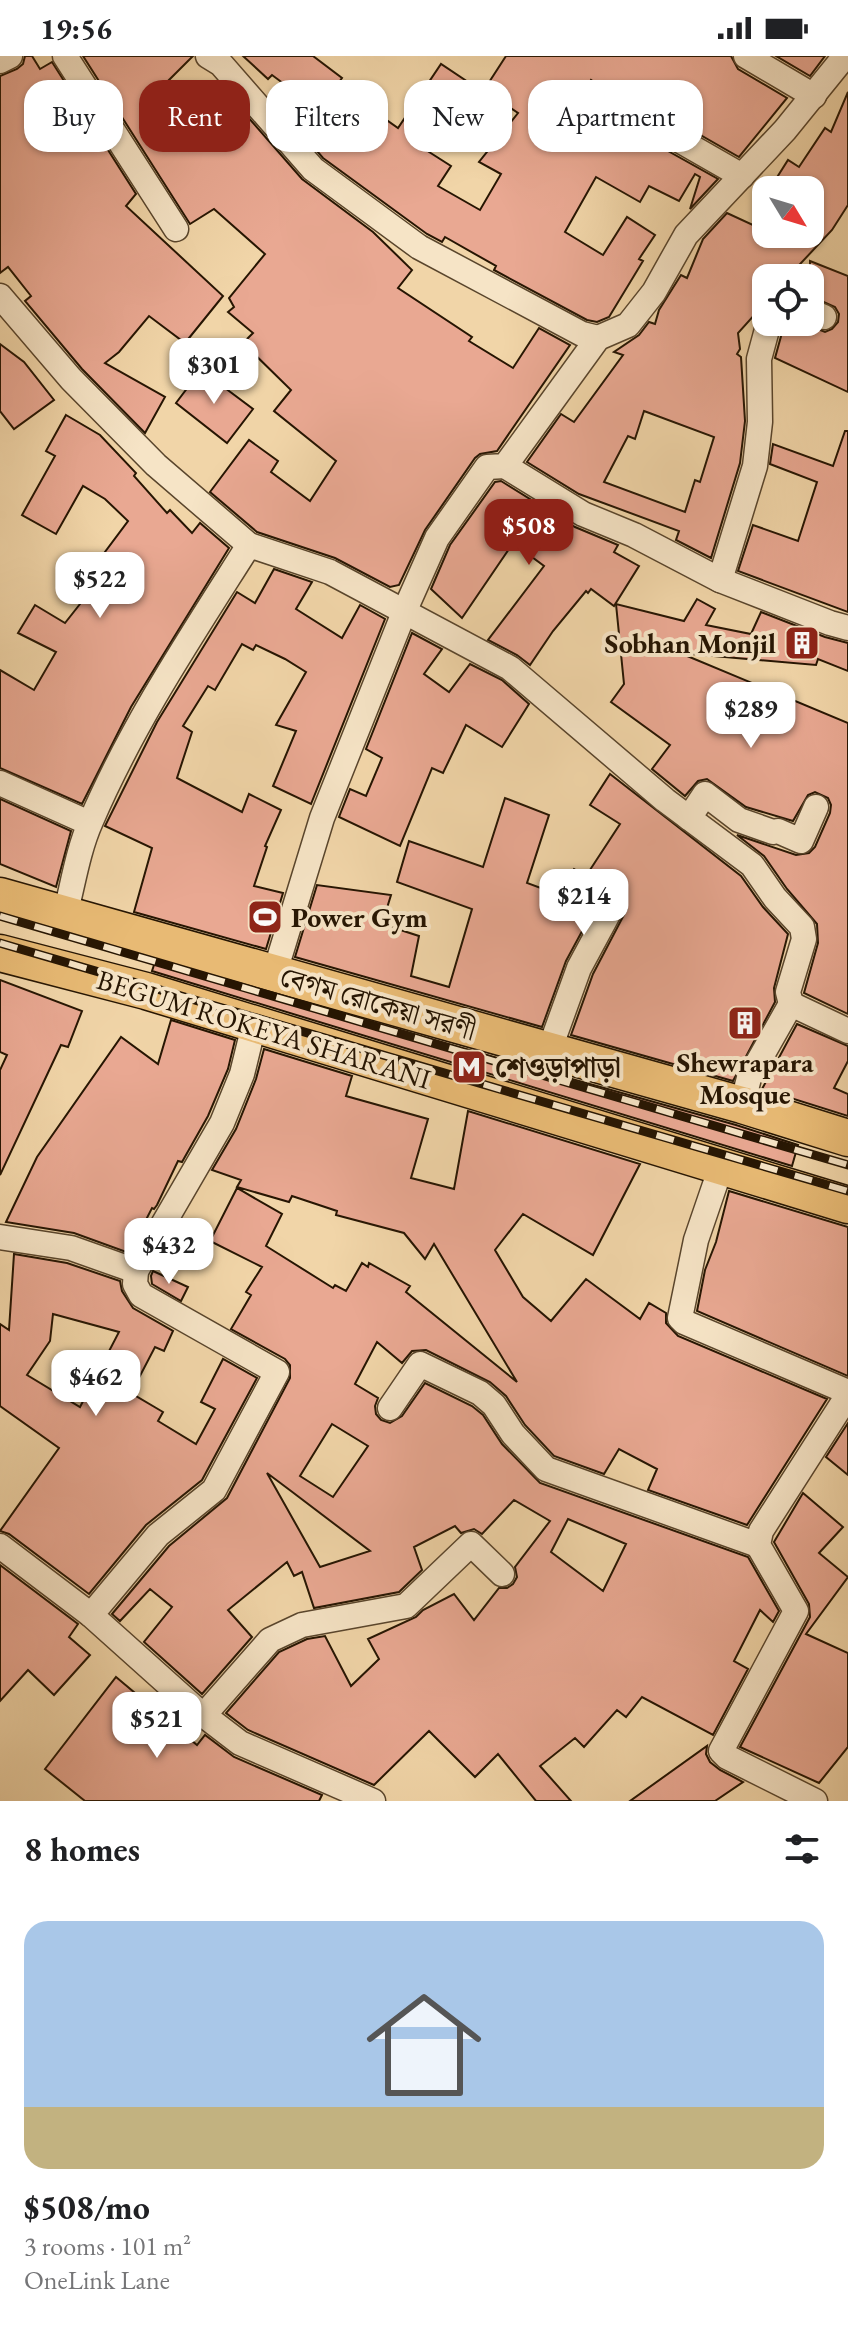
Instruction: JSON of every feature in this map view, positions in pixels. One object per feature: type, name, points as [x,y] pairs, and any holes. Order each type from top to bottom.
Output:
[{"type":"main road","name":"বেগম রোকেয়া সরণী","points":[[0,896],[742,1105],[848,1138]]},
{"type":"main road","name":"BEGUM ROKEYA SHARANI","points":[[0,953],[146,991],[848,1205]]},
{"type":"street","points":[[0,61],[10,56]]},
{"type":"street","points":[[65,56],[176,229]]},
{"type":"street","points":[[208,56],[221,64],[313,169],[419,247],[582,334],[598,338]]},
{"type":"street","points":[[746,56],[814,96]]},
{"type":"street","points":[[505,466],[598,338],[628,325],[654,292],[686,235],[814,96],[845,56]]},
{"type":"street","points":[[700,152],[742,176]]},
{"type":"street","points":[[0,296],[71,379],[156,465],[249,545],[330,572],[510,668],[689,818],[752,865],[775,898],[802,927],[804,939],[788,992],[791,1004],[749,1078],[742,1105]]},
{"type":"street","points":[[720,580],[755,466],[760,422],[759,359],[765,336]]},
{"type":"street","points":[[274,975],[322,818],[405,610],[437,538],[487,467],[505,466],[583,514],[634,535],[720,580],[848,628]]},
{"type":"street","points":[[65,915],[89,823],[152,697],[249,545]]},
{"type":"street","points":[[0,783],[89,823]]},
{"type":"street","points":[[689,818],[705,794],[739,820],[801,841],[816,807]]},
{"type":"street","points":[[549,1051],[579,968],[614,903]]},
{"type":"street","points":[[791,1004],[848,1031]]},
{"type":"street","points":[[91,1615],[158,1535],[214,1490],[277,1372],[141,1295],[135,1284],[136,1271],[222,1123],[242,1074],[254,1025]]},
{"type":"street","points":[[721,1167],[696,1240],[680,1318],[848,1394],[761,1531],[758,1545]]},
{"type":"street","points":[[0,1237],[71,1248],[136,1271]]},
{"type":"street","points":[[390,1408],[420,1364],[480,1393],[494,1405],[513,1434],[546,1469],[758,1545],[796,1611],[721,1751],[727,1757],[815,1801]]},
{"type":"street","points":[[204,1715],[270,1640],[302,1625],[406,1606],[471,1544],[502,1574]]},
{"type":"street","points":[[0,1546],[91,1615],[240,1743],[373,1801]]},
{"type":"building","points":[[25,56],[32,56],[40,69],[52,62],[63,80],[24,80],[24,152],[109,152],[136,194],[126,206],[223,296],[185,343],[149,316],[119,352],[105,363],[165,397],[145,433],[82,369],[25,301],[31,296],[8,267],[0,273],[0,76],[23,64]]},
{"type":"building","points":[[83,56],[193,56],[169,80],[139,80],[139,144],[123,119],[123,80],[98,80]]},
{"type":"building","points":[[243,56],[313,56],[342,78],[279,80],[272,75],[268,79]]},
{"type":"building","points":[[506,56],[731,56],[738,69],[787,98],[739,157],[703,136],[703,80],[528,80],[528,152],[670,152],[718,179],[690,209],[700,177],[695,174],[679,201],[649,186],[640,202],[596,177],[565,232],[603,255],[627,217],[655,235],[609,317],[597,322],[587,320],[494,270],[496,266],[445,237],[442,242],[427,234],[318,152],[388,152],[388,121],[398,128],[404,119],[404,152],[429,152],[451,166],[438,186],[480,210],[501,174],[479,162],[487,152],[512,152],[512,121],[518,113],[512,109],[512,80],[490,80]]},
{"type":"building","points":[[776,56],[825,56],[810,76]]},
{"type":"building","points":[[441,64],[465,80],[430,80]]},
{"type":"building","points":[[848,92],[848,205],[824,239],[824,176],[778,176],[788,160],[799,167],[825,128],[831,132]]},
{"type":"building","points":[[250,119],[266,138],[266,152],[278,152],[302,179],[373,232],[412,270],[398,288],[472,337],[469,341],[513,368],[539,328],[570,345],[497,451],[475,458],[425,530],[399,585],[390,587],[335,558],[257,532],[210,492],[249,440],[278,461],[271,472],[310,501],[336,461],[274,411],[291,390],[243,343],[253,333],[228,312],[234,307],[229,298],[265,254],[214,209],[190,224],[144,152],[250,152]]},
{"type":"building","points":[[727,213],[752,225],[752,248],[815,248],[800,264],[752,264],[752,318],[738,333],[740,349],[737,354],[741,357],[745,421],[740,463],[711,558],[676,540],[679,531],[579,494],[527,462],[561,414],[574,422],[623,355],[614,352],[639,335],[649,322],[655,324],[659,310],[681,275],[687,278],[703,239]],"holes":[[[644,411],[714,437],[700,482],[695,480],[685,512],[604,482],[628,436],[635,439]]]},
{"type":"building","points":[[824,267],[848,276],[848,392],[775,358],[781,336],[824,336],[824,332],[838,322],[839,314],[835,307],[824,302]]},
{"type":"building","points":[[0,344],[24,362],[54,400],[14,429],[0,411]]},
{"type":"building","points":[[201,370],[253,409],[227,443],[176,403]]},
{"type":"building","points":[[66,415],[100,435],[136,473],[134,476],[167,513],[170,510],[192,533],[200,523],[229,548],[131,707],[82,804],[0,768],[0,670],[34,690],[56,652],[18,633],[35,605],[65,623],[106,571],[96,564],[128,521],[105,499],[83,486],[56,534],[22,515],[55,456],[46,451]]},
{"type":"building","points":[[845,431],[848,431],[848,612],[738,571],[753,525],[798,541],[817,482],[770,464],[773,444],[833,466]]},
{"type":"building","points":[[501,481],[575,527],[618,545],[614,552],[639,566],[614,606],[591,589],[588,593],[586,591],[530,665],[488,640],[544,566],[513,543],[462,618],[431,589],[450,545],[495,482]]},
{"type":"building","points":[[274,569],[312,582],[296,609],[342,638],[360,605],[385,619],[311,804],[273,786],[296,731],[276,725],[306,672],[285,659],[256,645],[253,650],[242,644],[215,690],[208,686],[183,726],[192,732],[177,778],[242,812],[249,794],[281,810],[265,846],[254,886],[283,893],[266,949],[134,912],[152,848],[105,826],[157,722],[237,592],[255,603]]},
{"type":"building","points":[[697,599],[715,609],[706,625],[751,634],[761,612],[848,643],[848,671],[818,659],[816,665],[680,653],[848,723],[848,1014],[804,993],[818,943],[817,924],[764,856],[737,835],[796,855],[809,853],[815,847],[830,813],[828,798],[815,792],[808,795],[793,821],[746,807],[707,779],[698,781],[685,796],[652,769],[670,745],[611,702],[624,684],[616,604],[684,621]]},
{"type":"building","points":[[412,633],[442,649],[424,674],[449,692],[470,664],[502,680],[529,704],[502,747],[466,725],[443,773],[432,768],[400,846],[339,817],[350,789],[366,796],[382,758],[366,749]]},
{"type":"building","points":[[610,774],[741,876],[763,907],[788,934],[774,988],[775,1002],[733,1081],[571,1035],[593,974],[627,909],[627,896],[620,890],[607,890],[601,896],[566,961],[542,1027],[295,957],[317,885],[391,895],[382,924],[419,936],[411,976],[449,987],[472,909],[397,882],[409,841],[483,867],[505,798],[549,815],[527,883],[557,894],[574,869],[586,876],[620,824],[590,805]]},
{"type":"building","points":[[0,799],[71,831],[56,887],[0,864]]},
{"type":"building","points":[[155,962],[736,1125],[798,1145],[792,1166],[152,971]]},
{"type":"building","points":[[0,980],[82,1011],[68,1047],[61,1045],[0,1175],[0,1070],[7,1055],[0,1052]]},
{"type":"building","points":[[171,1020],[235,1040],[228,1069],[208,1116],[182,1162],[178,1161],[129,1253],[74,1233],[6,1222],[37,1157],[121,1037],[158,1064]]},
{"type":"building","points":[[797,1024],[848,1046],[848,1061],[834,1088],[848,1094],[848,1116],[762,1089]]},
{"type":"building","points":[[264,1049],[352,1076],[346,1096],[428,1119],[411,1178],[454,1189],[468,1111],[640,1164],[593,1255],[523,1214],[495,1250],[523,1297],[551,1321],[586,1279],[640,1319],[649,1303],[666,1313],[666,1323],[678,1336],[827,1399],[747,1525],[648,1490],[657,1469],[619,1449],[604,1474],[554,1456],[525,1425],[506,1396],[490,1382],[426,1350],[412,1351],[402,1363],[377,1342],[355,1384],[378,1398],[376,1414],[390,1423],[402,1416],[425,1383],[472,1406],[483,1415],[502,1444],[540,1483],[748,1557],[779,1611],[773,1622],[760,1610],[734,1661],[748,1669],[713,1735],[642,1697],[626,1717],[617,1710],[584,1747],[575,1738],[540,1766],[571,1801],[536,1801],[498,1754],[475,1777],[429,1731],[374,1785],[248,1730],[226,1713],[279,1652],[307,1639],[325,1636],[351,1686],[379,1659],[368,1639],[416,1617],[454,1594],[474,1620],[499,1588],[513,1584],[517,1577],[515,1567],[550,1521],[514,1500],[482,1534],[474,1529],[461,1533],[455,1526],[414,1547],[422,1570],[399,1592],[314,1608],[302,1572],[294,1576],[287,1562],[228,1610],[252,1637],[202,1694],[144,1642],[172,1607],[150,1589],[120,1621],[112,1614],[169,1546],[227,1498],[290,1378],[290,1365],[285,1359],[231,1329],[251,1295],[246,1292],[262,1267],[210,1241],[237,1188],[282,1214],[266,1246],[333,1288],[335,1285],[346,1291],[362,1263],[368,1267],[369,1263],[410,1286],[406,1292],[517,1382],[434,1244],[425,1259],[404,1233],[336,1215],[337,1211],[292,1196],[289,1202],[237,1187],[241,1180],[212,1170],[236,1129]],"holes":[[[332,1424],[368,1446],[333,1497],[300,1476]],[[267,1473],[370,1551],[320,1567]],[[568,1519],[626,1544],[603,1591],[551,1552]]]},
{"type":"building","points":[[729,1191],[848,1227],[848,1376],[697,1311],[705,1270]]},
{"type":"building","points":[[14,1254],[67,1263],[120,1281],[122,1291],[133,1308],[173,1331],[164,1351],[155,1347],[131,1393],[163,1412],[158,1421],[196,1444],[215,1409],[201,1402],[223,1359],[257,1378],[202,1480],[146,1525],[89,1594],[9,1534],[0,1531],[59,1448],[0,1406],[0,1324],[9,1330]],"holes":[[[53,1314],[119,1332],[80,1407],[27,1375],[50,1341]]]},
{"type":"building","points":[[153,1271],[188,1287],[181,1301],[152,1284]]},
{"type":"building","points":[[848,1423],[848,1475],[826,1457]]},
{"type":"building","points":[[803,1493],[843,1527],[819,1553],[848,1577],[806,1634],[848,1653],[848,1747],[819,1783],[740,1747],[810,1617],[809,1604],[774,1542]]},
{"type":"building","points":[[0,1565],[78,1624],[69,1637],[90,1655],[54,1695],[28,1670],[0,1701]]},
{"type":"building","points":[[116,1677],[197,1745],[205,1735],[234,1757],[322,1795],[319,1801],[85,1801],[45,1769]]},
{"type":"building","points":[[707,1746],[706,1754],[710,1762],[743,1782],[715,1801],[630,1801]]},
{"type":"railway","points":[[0,916],[848,1165]]},
{"type":"railway","points":[[0,943],[848,1191]]},
{"type":"place","name":"Sobhan Monjil","points":[[802,643]]},
{"type":"place","name":"Power Gym","points":[[265,917]]},
{"type":"place","name":"Shewrapara Mosque","points":[[745,1023]]},
{"type":"place","name":"শেওড়াপাড়া","points":[[469,1067]]}]
